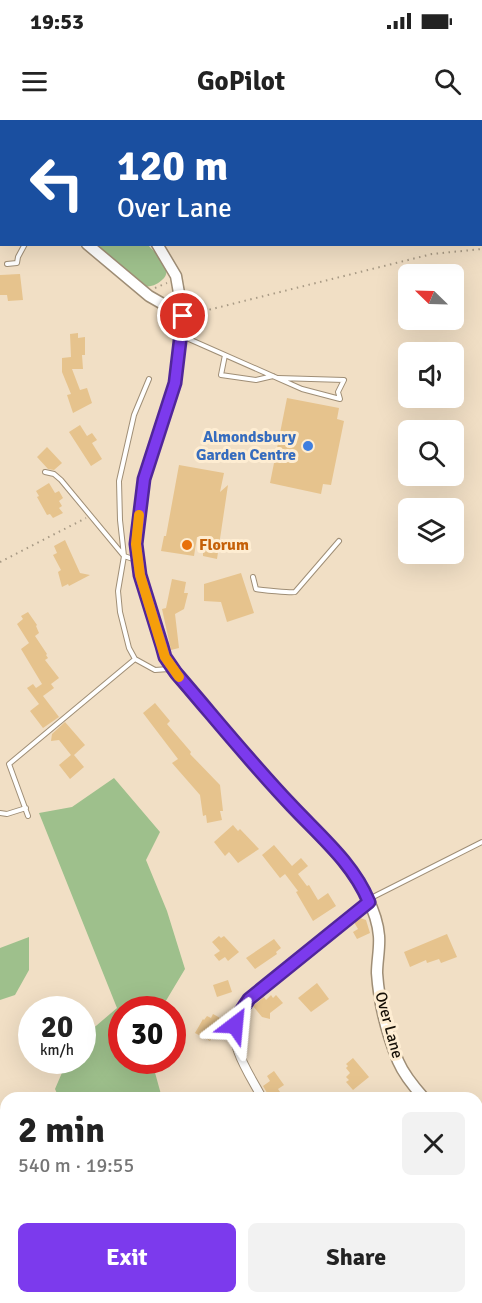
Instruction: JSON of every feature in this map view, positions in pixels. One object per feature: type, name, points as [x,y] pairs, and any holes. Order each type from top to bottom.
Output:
[{"type":"street","points":[[89,246],[138,287],[163,304],[183,312]]},
{"type":"street","name":"Over Lane","points":[[158,246],[176,276],[183,312],[175,383],[144,479],[138,521],[137,560],[165,657],[172,669],[291,805],[339,854],[369,901],[379,938],[377,975],[382,1006],[398,1062],[419,1092]]},
{"type":"street","points":[[259,1092],[237,1048],[234,1036],[237,1017],[249,999],[369,901]]},
{"type":"lane","points":[[7,264],[17,263],[24,246]]},
{"type":"lane","points":[[181,336],[276,377],[302,389],[340,399],[338,392],[344,380],[276,377],[256,380],[221,375],[225,355]]},
{"type":"lane","points":[[149,379],[134,415],[119,481],[124,556],[118,591],[120,612],[129,648],[135,659],[155,670],[172,669]]},
{"type":"lane","points":[[45,472],[54,474],[61,480],[124,556],[137,560]]},
{"type":"lane","points":[[253,578],[256,589],[278,590],[291,594],[296,592],[339,540]]},
{"type":"lane","points":[[28,816],[9,764],[135,659]]},
{"type":"lane","points":[[0,813],[7,814],[26,808]]},
{"type":"lane","points":[[369,901],[482,842]]},
{"type":"path","points":[[183,312],[432,254],[482,249]]},
{"type":"path","points":[[138,287],[156,288],[176,276]]},
{"type":"path","points":[[0,562],[91,516]]},
{"type":"green space","points":[[91,246],[149,246],[163,262],[165,276],[154,285],[139,286]]},
{"type":"green space","points":[[114,778],[160,832],[146,860],[167,911],[185,969],[169,996],[112,996],[39,813],[72,807]]},
{"type":"green space","points":[[29,937],[29,970],[15,995],[0,1000],[0,948]]},
{"type":"green space","points":[[108,1016],[108,1074],[155,1074],[160,1092],[56,1092],[55,1089],[61,1074],[96,1074],[96,1026]]},
{"type":"building","points":[[20,274],[23,300],[8,301],[7,295],[0,295],[0,275]]},
{"type":"building","points":[[78,333],[78,338],[85,337],[85,355],[82,355],[83,369],[72,369],[80,390],[87,388],[92,403],[73,413],[67,395],[71,394],[62,372],[62,358],[71,357],[70,334]]},
{"type":"building","name":"Almondsbury Garden Centre","points":[[287,398],[339,408],[337,419],[344,421],[331,485],[323,484],[321,494],[270,483]]},
{"type":"building","points":[[80,425],[87,436],[92,433],[97,440],[92,443],[102,459],[91,466],[69,432]]},
{"type":"building","points":[[47,447],[62,463],[54,470],[48,469],[37,457]]},
{"type":"building","points":[[179,465],[224,473],[220,492],[228,485],[217,559],[203,556],[203,537],[197,537],[194,556],[161,551],[164,536],[166,536]]},
{"type":"building","points":[[49,483],[55,493],[59,491],[63,498],[59,501],[62,506],[59,508],[63,513],[53,518],[50,514],[47,515],[36,491]]},
{"type":"building","points":[[65,540],[80,573],[90,575],[69,586],[68,584],[62,587],[58,572],[61,570],[53,555],[57,553],[54,546]]},
{"type":"building","points":[[241,573],[254,613],[227,622],[221,602],[204,601],[204,584]]},
{"type":"building","points":[[172,579],[186,582],[184,593],[188,593],[184,609],[175,614],[179,648],[171,650],[162,609],[166,608]]},
{"type":"building","points":[[28,612],[37,625],[39,633],[35,636],[47,654],[48,658],[45,660],[59,678],[51,684],[54,688],[43,696],[59,717],[43,728],[30,711],[39,704],[27,688],[33,684],[36,688],[42,684],[21,649],[29,643],[17,624],[23,619],[21,616]]},
{"type":"building","points":[[155,703],[170,721],[167,724],[191,752],[190,754],[220,785],[222,820],[207,823],[206,815],[203,816],[200,795],[172,763],[178,759],[143,713]]},
{"type":"building","points":[[65,722],[85,745],[74,755],[84,767],[70,779],[59,765],[71,755],[59,740],[51,741],[52,734]]},
{"type":"building","points":[[233,825],[238,831],[240,829],[259,849],[238,863],[229,852],[225,856],[214,842]]},
{"type":"building","points":[[274,845],[292,866],[301,858],[308,866],[298,874],[307,886],[309,885],[318,900],[328,893],[336,906],[313,921],[296,892],[298,891],[285,874],[280,878],[262,855]]},
{"type":"building","points":[[360,918],[366,920],[370,933],[357,939],[353,932],[358,929],[354,922]]},
{"type":"building","points":[[447,934],[457,957],[441,963],[439,959],[427,963],[426,960],[410,967],[404,952]]},
{"type":"building","points":[[219,936],[221,938],[224,936],[239,952],[228,961],[225,957],[219,961],[214,955],[220,951],[212,942]]},
{"type":"building","points":[[274,939],[281,948],[276,952],[277,954],[255,969],[246,958]]},
{"type":"building","points":[[228,980],[232,992],[217,997],[213,985]]},
{"type":"building","points":[[317,983],[329,999],[311,1012],[298,998]]},
{"type":"building","points":[[271,995],[273,998],[276,995],[283,1003],[270,1013],[270,1019],[262,1017],[253,1006],[264,997],[266,1000]]},
{"type":"building","points":[[213,1014],[222,1019],[210,1041],[195,1033],[203,1019],[207,1016],[211,1018]]},
{"type":"building","points":[[353,1058],[369,1077],[353,1090],[346,1082],[349,1080],[346,1077],[350,1073],[346,1064]]},
{"type":"building","points":[[274,1071],[284,1085],[278,1089],[280,1092],[266,1092],[263,1086],[270,1081],[267,1076]]},
{"type":"slow traffic","points":[[139,515],[136,544],[140,575],[165,657],[179,677]]},
{"type":"place","name":"Almondsbury Garden Centre","points":[[308,446]]},
{"type":"place","name":"Florum","points":[[187,545]]},
{"type":"route","points":[[183,316],[175,383],[144,479],[136,544],[140,575],[165,657],[172,669],[291,805],[339,854],[369,900],[249,999],[237,1017],[235,1025]]}]
